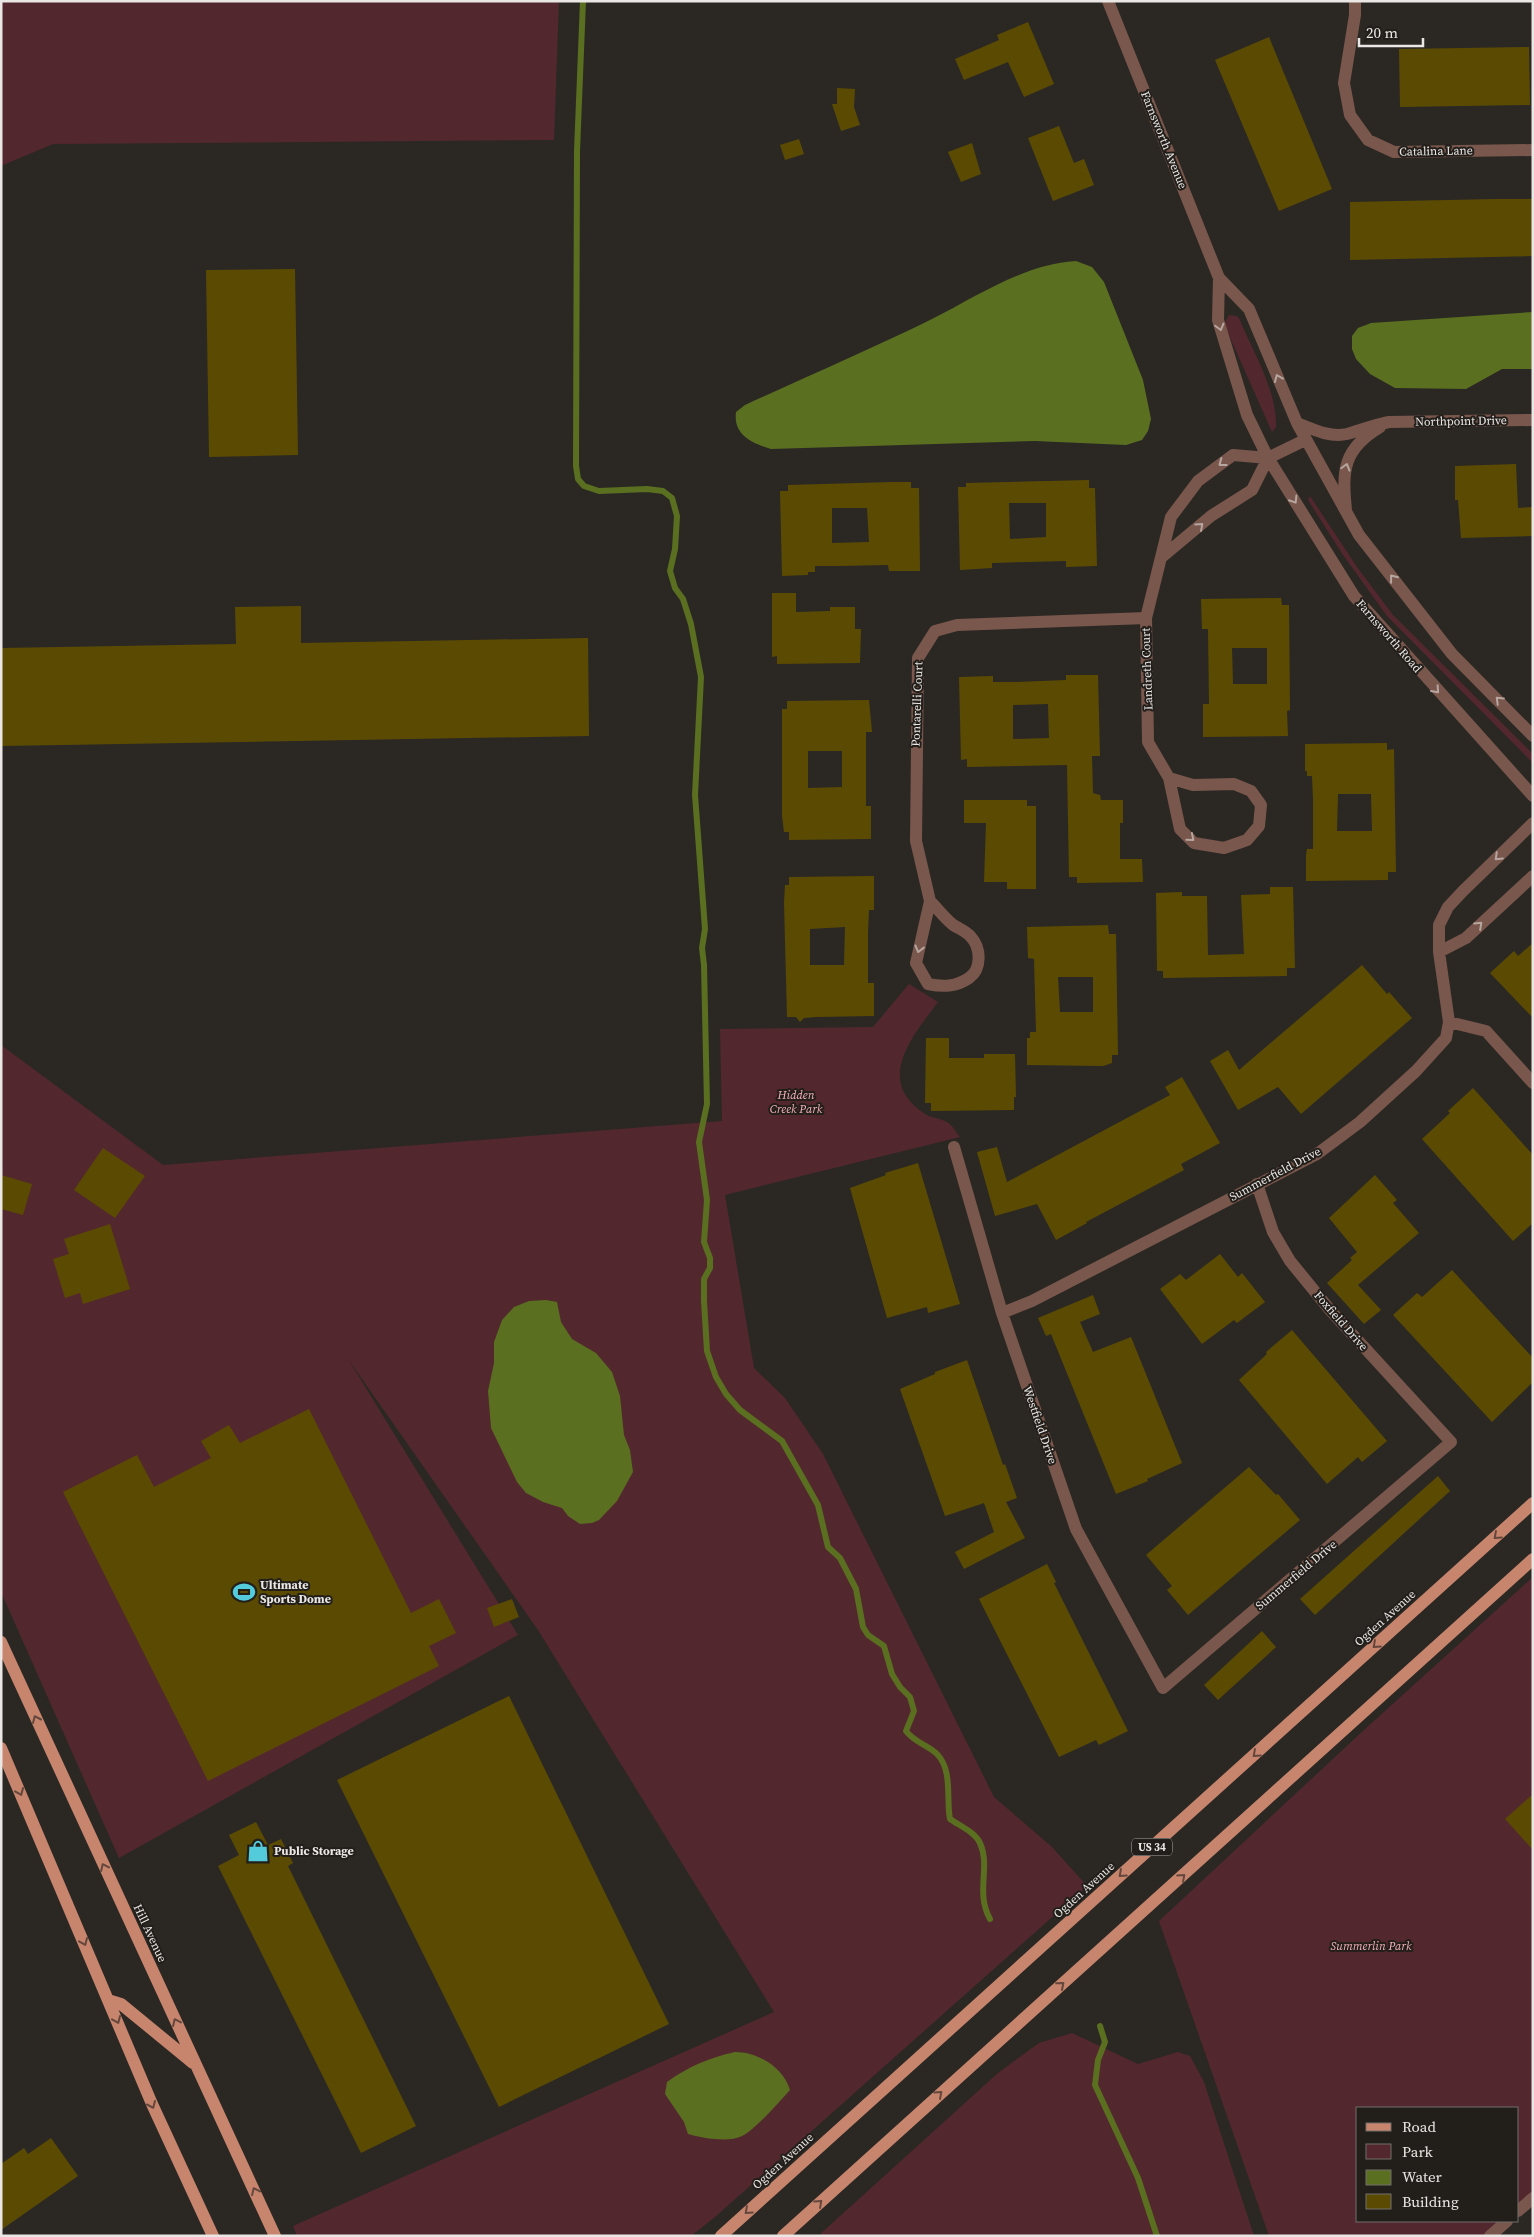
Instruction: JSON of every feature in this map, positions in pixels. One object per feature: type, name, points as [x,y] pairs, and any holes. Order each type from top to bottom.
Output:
[{"type":"main road","name":"Ogden Avenue","points":[[720,2236],[1533,1503]]},
{"type":"main road","points":[[783,2236],[1533,1559]]},
{"type":"main road","name":"Hill Avenue","points":[[1,1642],[275,2236]]},
{"type":"main road","points":[[1,1748],[152,2104],[213,2236]]},
{"type":"main road","points":[[108,2000],[121,2004],[197,2067]]},
{"type":"street","name":"Farnsworth Avenue","points":[[1108,1],[1219,278],[1249,309],[1296,423],[1305,440]]},
{"type":"street","name":"Catalina Lane","points":[[1355,1],[1355,15],[1344,83],[1350,115],[1368,140],[1394,152],[1533,150]]},
{"type":"street","name":"Farnsworth Avenue","points":[[1219,278],[1218,320],[1247,415],[1268,458]]},
{"type":"street","name":"Northpoint Drive","points":[[1296,423],[1315,431],[1346,434],[1370,425],[1389,422],[1533,420]]},
{"type":"street","points":[[1347,515],[1343,483],[1349,457],[1362,440],[1389,422]]},
{"type":"street","points":[[1162,557],[1211,516],[1252,490],[1268,458],[1305,440],[1359,535],[1452,654],[1533,736]]},
{"type":"street","name":"Landreth Court","points":[[1168,778],[1193,785],[1234,784],[1250,791],[1261,806],[1259,826],[1247,840],[1224,848],[1194,843],[1180,829],[1168,778],[1148,742],[1146,618],[1171,517],[1198,481],[1233,455],[1268,458]]},
{"type":"street","name":"Farnsworth Road","points":[[1268,458],[1354,596],[1533,796]]},
{"type":"street","name":"Pontarelli Court","points":[[930,901],[952,924],[971,937],[978,952],[977,968],[972,976],[960,984],[942,987],[928,984],[916,962],[930,901],[916,841],[915,762],[918,658],[934,631],[957,625],[1146,618]]},
{"type":"street","name":"Summerfield Drive","points":[[1002,1313],[1032,1301],[1318,1154],[1360,1122],[1416,1071],[1446,1038],[1449,1022],[1439,952],[1439,926],[1448,908],[1533,822]]},
{"type":"street","points":[[1439,952],[1466,938],[1533,876]]},
{"type":"street","points":[[1449,1022],[1486,1031],[1533,1084]]},
{"type":"street","name":"Westfield Drive","points":[[954,1147],[1002,1313],[1076,1529],[1163,1688]]},
{"type":"street","name":"Foxfield Drive","points":[[1257,1184],[1273,1232],[1290,1261],[1330,1310],[1451,1442]]},
{"type":"street","name":"Summerfield Drive","points":[[1163,1688],[1451,1442]]},
{"type":"street","points":[[1519,2211],[1533,2198]]},
{"type":"street","points":[[1490,2236],[1506,2222]]},
{"type":"green space","points":[[1,1],[559,1],[554,140],[53,144],[1,166]]},
{"type":"green space","points":[[1229,315],[1239,318],[1263,371],[1273,399],[1276,427],[1272,432],[1224,324]]},
{"type":"green space","points":[[1310,496],[1357,567],[1393,615],[1533,754],[1533,763],[1387,616],[1343,555],[1308,500]]},
{"type":"green space","name":"Hidden Creek Park","points":[[909,984],[938,1002],[909,1044],[900,1073],[902,1088],[910,1101],[925,1114],[949,1123],[960,1137],[725,1195],[754,1368],[785,1398],[823,1454],[994,1797],[1052,1847],[1087,1886],[715,2217],[691,2236],[297,2236],[293,2226],[774,2012],[538,1630],[348,1359],[518,1635],[119,1858],[1,1592],[1,1045],[163,1165],[722,1121],[720,1029],[873,1027]]},
{"type":"green space","name":"Summerlin Park","points":[[1533,1577],[1533,2191],[1519,2204],[1519,2107],[1356,2107],[1356,2222],[1499,2222],[1484,2236],[1269,2236],[1159,1921],[1364,1730]]},
{"type":"green space","points":[[1072,2033],[1138,2064],[1178,2052],[1190,2056],[1204,2082],[1254,2236],[818,2236],[998,2073],[1039,2043]]},
{"type":"water","points":[[1076,261],[1092,267],[1104,282],[1143,380],[1151,419],[1148,431],[1142,440],[1126,445],[1035,441],[771,449],[745,437],[738,427],[736,412],[745,405],[932,319],[1002,282],[1038,268]]},
{"type":"water","points":[[1533,312],[1533,369],[1502,369],[1466,389],[1395,388],[1370,374],[1356,359],[1352,349],[1352,336],[1358,328],[1371,323]]},
{"type":"water","points":[[546,1300],[557,1302],[561,1322],[572,1339],[596,1353],[612,1372],[620,1396],[624,1435],[630,1450],[633,1472],[617,1501],[599,1520],[592,1523],[580,1524],[568,1516],[562,1508],[543,1502],[526,1493],[517,1482],[491,1428],[488,1391],[494,1363],[494,1342],[502,1320],[514,1307],[529,1301]]},
{"type":"water","points":[[735,2052],[752,2055],[768,2062],[782,2074],[790,2090],[760,2122],[742,2136],[723,2139],[688,2134],[684,2122],[665,2094],[667,2082],[683,2071],[700,2063]]},
{"type":"building","points":[[1028,22],[1054,84],[1024,97],[1008,62],[964,80],[955,59],[999,40],[997,35]]},
{"type":"building","points":[[1269,37],[1332,189],[1279,211],[1215,60]]},
{"type":"building","points":[[1529,47],[1530,105],[1400,107],[1399,49]]},
{"type":"building","points":[[837,88],[855,89],[854,107],[860,125],[841,131],[832,104],[837,104]]},
{"type":"building","points":[[1059,126],[1074,163],[1084,159],[1094,185],[1053,201],[1028,138]]},
{"type":"building","points":[[799,139],[804,154],[785,160],[780,145]]},
{"type":"building","points":[[972,143],[981,174],[961,182],[948,152]]},
{"type":"building","points":[[1533,199],[1533,256],[1350,260],[1350,202]]},
{"type":"building","points":[[295,269],[298,455],[209,457],[206,270]]},
{"type":"building","points":[[1516,464],[1518,508],[1533,507],[1533,536],[1461,538],[1458,500],[1455,500],[1455,466]]},
{"type":"building","points":[[1089,480],[1089,488],[1095,488],[1097,566],[1066,567],[1066,561],[992,563],[992,568],[960,570],[958,487],[966,487],[966,483]],"holes":[[[1009,503],[1046,503],[1046,537],[1010,539]]]},
{"type":"building","points":[[911,482],[911,488],[919,488],[920,571],[889,571],[888,565],[815,566],[815,572],[808,572],[808,575],[782,576],[780,491],[788,491],[788,485]],"holes":[[[832,508],[867,508],[869,542],[832,543]]]},
{"type":"building","points":[[772,593],[796,593],[796,612],[830,611],[830,607],[855,607],[855,629],[861,629],[860,663],[777,664],[777,656],[772,657]]},
{"type":"building","points":[[1281,598],[1282,605],[1289,605],[1290,710],[1287,711],[1288,736],[1203,737],[1203,704],[1209,704],[1208,629],[1202,629],[1201,599]],"holes":[[[1232,648],[1267,648],[1267,684],[1233,684]]]},
{"type":"building","points":[[301,606],[301,643],[588,638],[589,736],[1,746],[1,648],[236,644],[235,607]]},
{"type":"building","points":[[1066,675],[1098,675],[1100,756],[1092,756],[1093,793],[1100,795],[1101,800],[1123,800],[1123,823],[1120,823],[1120,859],[1142,859],[1143,882],[1077,883],[1077,877],[1069,877],[1067,765],[967,767],[967,759],[961,760],[959,677],[993,676],[993,682],[1066,680]],"holes":[[[1048,704],[1049,738],[1013,739],[1013,705]]]},
{"type":"building","points":[[869,700],[872,732],[866,732],[866,806],[871,806],[871,839],[789,840],[789,832],[784,832],[782,816],[782,709],[787,709],[787,701]],"holes":[[[808,751],[842,751],[842,787],[808,788]]]},
{"type":"building","points":[[1387,743],[1387,750],[1394,749],[1396,872],[1388,872],[1388,880],[1306,881],[1307,849],[1313,849],[1313,799],[1312,776],[1307,776],[1307,771],[1305,771],[1305,744]],"holes":[[[1338,794],[1371,794],[1372,831],[1337,831]]]},
{"type":"building","points":[[964,800],[1027,800],[1027,806],[1036,806],[1036,889],[1007,889],[1007,882],[984,882],[986,823],[964,823]]},
{"type":"building","points":[[874,876],[874,910],[869,910],[868,983],[874,983],[874,1016],[816,1017],[804,1018],[800,1022],[796,1017],[787,1017],[784,903],[785,885],[789,885],[789,877]],"holes":[[[845,927],[844,965],[810,965],[810,929]]]},
{"type":"building","points":[[1270,887],[1293,887],[1295,968],[1287,968],[1287,976],[1163,978],[1163,971],[1157,971],[1156,893],[1182,892],[1182,896],[1207,896],[1208,955],[1244,954],[1241,895],[1270,894]]},
{"type":"building","points":[[1108,925],[1109,934],[1116,934],[1118,1055],[1112,1055],[1112,1063],[1103,1066],[1027,1065],[1027,1038],[1030,1038],[1030,1032],[1036,1032],[1034,959],[1028,958],[1027,927]],"holes":[[[1058,977],[1093,977],[1093,1012],[1060,1012]]]},
{"type":"building","points":[[1533,943],[1533,1018],[1490,973],[1514,951],[1518,956]]},
{"type":"building","points":[[1362,965],[1387,994],[1389,992],[1412,1018],[1301,1114],[1278,1087],[1238,1110],[1210,1061],[1228,1050],[1239,1070]]},
{"type":"building","points":[[926,1038],[949,1038],[949,1058],[984,1058],[984,1054],[1015,1054],[1016,1097],[1014,1097],[1014,1110],[931,1111],[931,1103],[925,1103]]},
{"type":"building","points":[[1182,1077],[1220,1143],[1181,1164],[1184,1170],[1056,1240],[1037,1204],[995,1216],[977,1152],[997,1147],[1007,1182],[1170,1095],[1165,1087]]},
{"type":"building","points":[[1473,1088],[1533,1155],[1533,1223],[1513,1241],[1422,1139]]},
{"type":"building","points":[[103,1148],[145,1176],[115,1218],[74,1190]]},
{"type":"building","points":[[918,1163],[960,1304],[928,1313],[927,1307],[887,1318],[850,1188],[886,1175],[885,1173]]},
{"type":"building","points":[[1,1175],[32,1184],[23,1215],[1,1209]]},
{"type":"building","points":[[1375,1175],[1397,1200],[1393,1203],[1419,1233],[1358,1285],[1381,1310],[1364,1324],[1327,1283],[1352,1260],[1350,1258],[1357,1252],[1329,1218]]},
{"type":"building","points":[[110,1224],[130,1289],[83,1304],[80,1293],[65,1298],[53,1259],[69,1254],[64,1239]]},
{"type":"building","points":[[1220,1254],[1238,1277],[1242,1273],[1265,1302],[1237,1323],[1234,1320],[1202,1344],[1160,1289],[1180,1274],[1186,1280]]},
{"type":"building","points":[[1452,1270],[1533,1358],[1533,1382],[1492,1422],[1393,1315],[1417,1293],[1422,1297]]},
{"type":"building","points":[[1093,1295],[1100,1314],[1080,1322],[1093,1352],[1131,1337],[1182,1463],[1147,1479],[1148,1481],[1116,1494],[1051,1334],[1046,1336],[1038,1318]]},
{"type":"building","points":[[1292,1330],[1387,1441],[1362,1462],[1358,1457],[1327,1484],[1239,1380],[1267,1354],[1266,1352]]},
{"type":"building","points":[[967,1360],[1003,1465],[1005,1464],[1017,1498],[1006,1502],[1025,1538],[964,1569],[955,1552],[994,1532],[984,1503],[945,1516],[900,1389],[935,1374],[935,1372]]},
{"type":"building","points":[[309,1409],[411,1613],[439,1599],[456,1633],[429,1646],[439,1666],[208,1781],[63,1492],[137,1455],[154,1487],[211,1458],[201,1441],[229,1425],[240,1443]]},
{"type":"building","points":[[1249,1467],[1276,1495],[1278,1494],[1300,1520],[1188,1615],[1167,1590],[1172,1586],[1146,1555]]},
{"type":"building","points":[[1438,1476],[1450,1491],[1315,1615],[1300,1599]]},
{"type":"building","points":[[1047,1564],[1056,1582],[1054,1583],[1128,1731],[1099,1745],[1096,1740],[1059,1757],[979,1599]]},
{"type":"building","points":[[512,1599],[519,1617],[494,1627],[487,1608]]},
{"type":"building","points":[[1262,1631],[1276,1647],[1218,1700],[1204,1685]]},
{"type":"building","points":[[509,1696],[669,2024],[499,2107],[337,1780]]},
{"type":"building","points":[[1533,1794],[1533,1850],[1505,1819]]},
{"type":"building","points":[[256,1822],[268,1845],[281,1839],[293,1863],[288,1866],[416,2126],[361,2153],[218,1866],[239,1855],[229,1835]]},
{"type":"building","points":[[51,2138],[78,2176],[1,2230],[1,2164],[24,2148],[28,2154]]},
{"type":"waterway","points":[[583,1],[577,151],[576,466],[578,479],[584,486],[599,491],[647,489],[663,491],[672,498],[677,516],[675,549],[670,571],[675,588],[683,599],[691,624],[701,677],[695,795],[705,929],[702,948],[707,1104],[699,1142],[707,1200],[704,1242],[710,1258],[710,1268],[704,1279],[707,1351],[716,1377],[726,1394],[740,1410],[782,1441],[818,1505],[828,1547],[840,1558],[856,1589],[863,1627],[868,1635],[884,1646],[892,1674],[900,1687],[910,1697],[914,1711],[906,1731],[937,1754],[942,1761],[947,1777],[950,1819],[971,1832],[980,1843],[984,1861],[984,1899],[990,1919]]},
{"type":"waterway","points":[[1100,2026],[1105,2042],[1098,2060],[1095,2085],[1138,2178],[1157,2236]]},
{"type":"place","name":"Ultimate Sports Dome","points":[[244,1592]]},
{"type":"place","name":"Public Storage","points":[[258,1851]]}]
